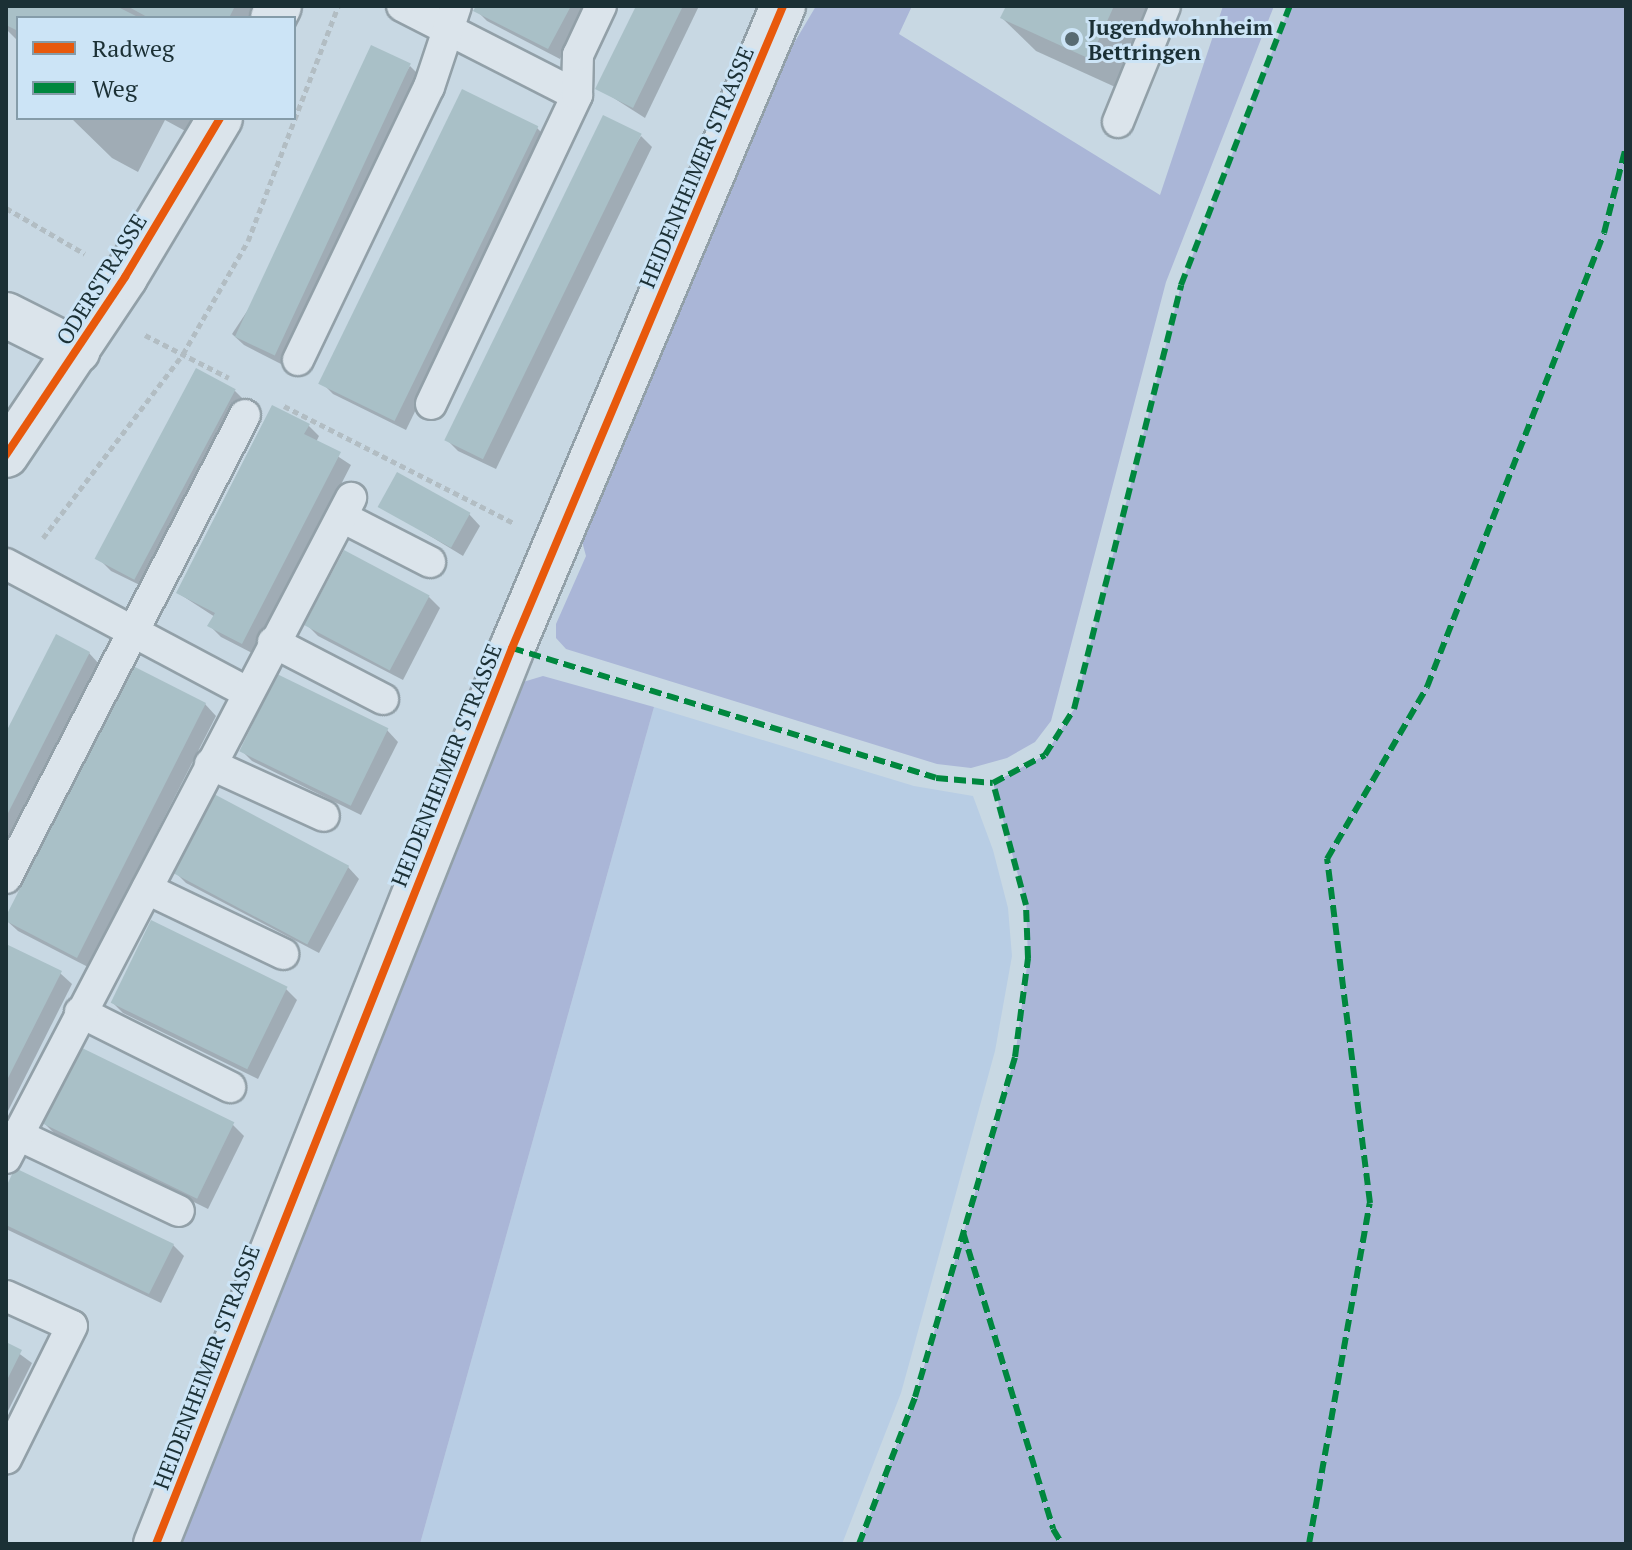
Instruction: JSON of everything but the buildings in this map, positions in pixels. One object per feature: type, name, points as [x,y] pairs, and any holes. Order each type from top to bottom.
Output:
[{"type":"street","name":"HEIDENHEIMER STRASSE","points":[[156,1544],[556,544],[783,6]]},
{"type":"street","name":"ODERSTRASSE","points":[[6,455],[78,351],[219,120]]},
{"type":"street","name":"ODERSTRASSE","points":[[6,315],[78,351]]},
{"type":"lane","points":[[402,6],[452,17],[577,95]]},
{"type":"lane","points":[[431,404],[577,95],[578,55],[601,6]]},
{"type":"lane","points":[[1118,122],[1165,6]]},
{"type":"lane","points":[[298,360],[429,87],[452,17]]},
{"type":"lane","points":[[6,878],[245,415]]},
{"type":"lane","points":[[179,1211],[11,1146],[346,507],[430,562]]},
{"type":"lane","points":[[12,567],[247,692]]},
{"type":"lane","points":[[273,642],[383,699]]},
{"type":"lane","points":[[210,764],[324,816]]},
{"type":"lane","points":[[147,889],[283,954]]},
{"type":"lane","points":[[80,1012],[230,1087]]},
{"type":"lane","points":[[6,1296],[72,1326],[6,1459]]},
{"type":"path","points":[[296,116],[338,6]]},
{"type":"path","points":[[12,567],[183,354],[248,241],[294,120]]},
{"type":"path","points":[[6,208],[125,277]]},
{"type":"path","points":[[426,478],[556,544]]},
{"type":"shaded area","points":[[816,6],[912,6],[899,34],[1160,195],[1223,6],[1274,6],[1166,282],[1051,721],[1035,742],[1007,758],[971,768],[937,764],[566,649],[556,638],[556,624],[586,556],[578,527],[761,99]]},
{"type":"shaded area","points":[[1290,6],[1626,6],[1626,1544],[859,1544],[915,1397],[1015,1057],[1028,958],[1026,905],[993,783],[1045,755],[1074,709],[1181,285]]},
{"type":"shaded area","points":[[543,676],[654,707],[420,1544],[174,1544],[509,696],[523,682]]},
{"type":"shaded area","points":[[654,707],[914,786],[973,796],[993,850],[1008,908],[1012,956],[995,1051],[901,1393],[842,1544],[420,1544]]},
{"type":"marked path","points":[[512,648],[936,778],[993,783],[1045,755],[1074,709],[1181,285],[1290,6]]},
{"type":"marked path","points":[[1309,1544],[1370,1203],[1327,859],[1427,687],[1604,233],[1626,147]]},
{"type":"marked path","points":[[859,1544],[915,1397],[1015,1057],[1028,958],[1026,905],[993,783]]},
{"type":"marked path","points":[[963,1232],[1053,1529],[1062,1544]]},
{"type":"cycle path","points":[[156,1544],[512,648],[783,6]]},
{"type":"cycle path","points":[[6,455],[125,277],[219,120]]},
{"type":"place","name":"Jugendwohnheim Bettringen","points":[[1072,39]]}]
